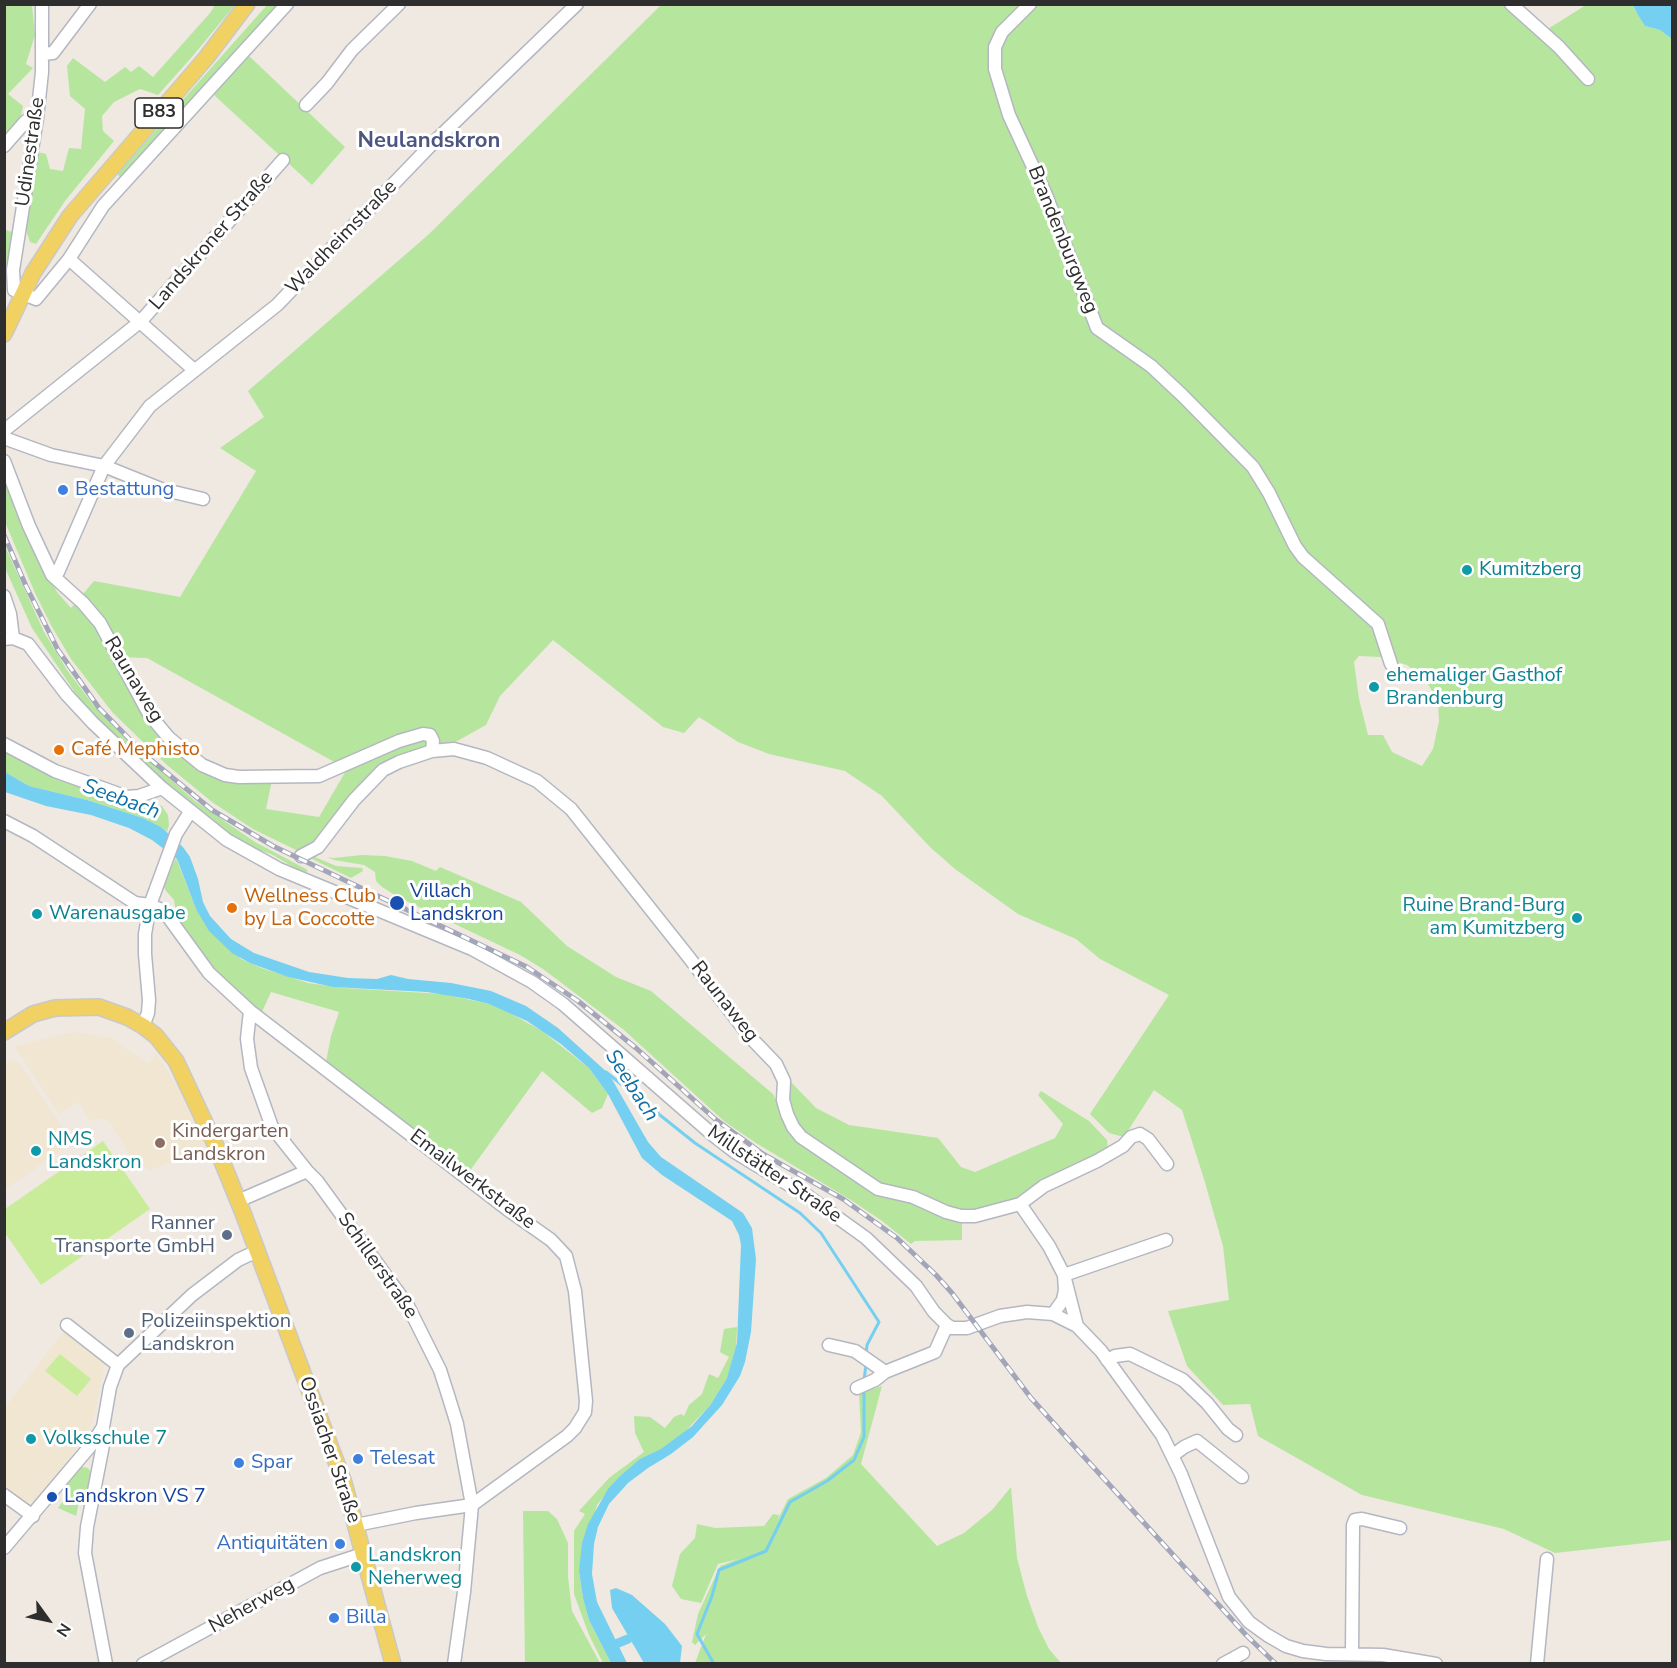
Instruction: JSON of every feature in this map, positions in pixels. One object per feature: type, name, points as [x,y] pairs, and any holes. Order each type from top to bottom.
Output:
[{"type":"main road","name":"B83","points":[[4,334],[33,273],[70,216],[206,58],[247,4]]},
{"type":"main road","name":"Ossiacher Straße","points":[[4,1032],[33,1014],[55,1008],[73,1006],[106,1009],[143,1026],[156,1036],[176,1061],[215,1144],[238,1201],[344,1483],[393,1664]]},
{"type":"street","name":"Udinestraße","points":[[23,294],[14,290],[13,270],[37,118],[42,54],[42,4]]},
{"type":"street","points":[[42,54],[53,53],[90,4]]},
{"type":"street","points":[[23,294],[36,299],[69,259],[104,206],[287,4]]},
{"type":"street","points":[[306,105],[327,83],[352,50],[399,4]]},
{"type":"street","name":"Waldheimstraße","points":[[52,575],[57,572],[104,466],[150,406],[277,305],[429,147],[578,4]]},
{"type":"street","name":"Brandenburgweg","points":[[1030,4],[1002,32],[995,47],[995,69],[1008,115],[1046,195],[1097,328],[1151,366],[1252,467],[1269,493],[1295,546],[1303,557],[1378,624],[1391,664]]},
{"type":"street","points":[[1511,4],[1559,47],[1588,79]]},
{"type":"street","points":[[4,146],[25,122],[30,118],[37,118]]},
{"type":"street","name":"Landskroner Straße","points":[[4,433],[6,429],[141,321],[283,160]]},
{"type":"street","points":[[69,259],[141,321]]},
{"type":"street","name":"Landskroner Straße","points":[[141,321],[194,369]]},
{"type":"street","points":[[4,438],[51,454],[104,466],[160,489],[203,499]]},
{"type":"street","name":"Raunaweg","points":[[4,461],[29,526],[52,575],[83,603],[100,623],[149,714],[170,738],[202,765],[225,775],[239,777],[319,776],[399,741],[423,734],[430,735],[433,741],[432,751]]},
{"type":"street","points":[[4,596],[9,639]]},
{"type":"street","name":"Millstätter Straße","points":[[9,639],[28,644],[76,706],[162,789],[227,840],[260,860],[435,932],[505,966],[532,982],[563,1004],[735,1152],[809,1197],[866,1238],[916,1286],[934,1312],[947,1325]]},
{"type":"street","points":[[4,744],[55,771],[127,796],[139,796],[162,789]]},
{"type":"street","name":"Raunaweg","points":[[301,856],[318,847],[354,800],[382,770],[432,751],[454,749],[487,758],[537,782],[571,809],[750,1037],[776,1064],[784,1081],[783,1100],[793,1128],[804,1140],[878,1189],[913,1197],[946,1212],[961,1216],[975,1216],[1020,1204],[1044,1186],[1097,1161],[1123,1146],[1131,1137],[1140,1134],[1148,1139],[1167,1164]]},
{"type":"street","points":[[143,1026],[148,1013],[149,1000],[144,954],[150,905],[176,834],[190,812]]},
{"type":"street","name":"Emailwerkstraße","points":[[4,821],[33,836],[135,903],[150,905],[164,911],[209,973],[250,1011],[507,1209],[551,1240],[566,1256],[575,1291],[586,1401],[585,1412],[575,1428],[472,1505],[416,1513],[356,1526]]},
{"type":"street","name":"Schillerstraße","points":[[250,1011],[247,1039],[251,1068],[272,1127],[316,1181],[408,1306],[440,1370],[457,1424],[472,1505]]},
{"type":"street","points":[[238,1201],[307,1171]]},
{"type":"street","points":[[1020,1204],[1064,1275],[1077,1326]]},
{"type":"street","points":[[1064,1275],[1166,1240]]},
{"type":"street","points":[[106,1664],[85,1553],[87,1527],[103,1444],[103,1427],[110,1388],[118,1365],[192,1295],[238,1260],[257,1251]]},
{"type":"street","points":[[1053,1314],[1063,1300],[1064,1275]]},
{"type":"street","points":[[857,1388],[875,1380],[881,1369],[936,1352],[947,1325],[952,1328],[967,1328],[1008,1315],[1027,1312],[1053,1314],[1077,1326],[1107,1360],[1150,1416],[1181,1474],[1229,1597],[1249,1622],[1286,1646],[1326,1654],[1383,1655],[1434,1663]]},
{"type":"street","points":[[68,1325],[118,1365]]},
{"type":"street","points":[[829,1345],[855,1352],[881,1369]]},
{"type":"street","points":[[1107,1360],[1115,1356],[1130,1354],[1183,1380],[1236,1435]]},
{"type":"street","points":[[4,1548],[33,1516],[103,1427]]},
{"type":"street","points":[[1172,1456],[1197,1441],[1242,1477]]},
{"type":"street","points":[[80,1458],[98,1467]]},
{"type":"street","points":[[4,1495],[33,1516]]},
{"type":"street","points":[[454,1664],[462,1612],[472,1505]]},
{"type":"street","points":[[1352,1654],[1353,1525],[1355,1520],[1362,1519],[1400,1528]]},
{"type":"street","name":"Neherweg","points":[[143,1664],[320,1568],[363,1554]]},
{"type":"street","points":[[1537,1664],[1547,1559]]},
{"type":"street","points":[[1223,1664],[1243,1653]]},
{"type":"shaded area","points":[[76,1032],[110,1038],[149,1064],[156,1053],[185,1097],[208,1148],[150,1170],[134,1163],[110,1122],[101,1118],[90,1121],[79,1102],[59,1114],[15,1047]]},
{"type":"shaded area","points":[[11,1060],[19,1063],[72,1142],[5,1190],[4,1064]]},
{"type":"shaded area","points":[[64,1331],[105,1364],[93,1420],[84,1440],[34,1501],[25,1503],[5,1487],[4,1409]]},
{"type":"green space","points":[[1511,4],[1543,32],[1586,5],[1633,5],[1645,26],[1660,30],[1672,39],[1672,1540],[1555,1553],[1504,1529],[1362,1495],[1258,1436],[1250,1404],[1223,1405],[1187,1366],[1168,1311],[1229,1300],[1223,1246],[1182,1110],[1154,1090],[1124,1137],[1109,1133],[1090,1114],[1169,995],[1100,959],[1076,939],[1018,914],[955,869],[931,848],[882,796],[845,771],[769,754],[738,742],[699,717],[684,733],[663,727],[553,640],[500,696],[486,725],[450,745],[378,769],[310,846],[300,852],[253,829],[212,802],[167,765],[113,713],[71,659],[35,593],[5,522],[4,469],[48,575],[57,592],[71,608],[94,581],[180,597],[256,471],[220,448],[264,417],[248,391],[428,235],[661,5]],"holes":[[[1359,656],[1380,657],[1407,665],[1425,680],[1435,695],[1438,702],[1439,721],[1433,749],[1422,766],[1392,752],[1383,735],[1368,735],[1359,699],[1354,662]],[[115,657],[147,658],[347,769],[319,817],[266,809],[272,780],[215,776],[145,713]]]},
{"type":"green space","points":[[5,5],[32,5],[35,35],[26,64],[33,68],[8,94],[23,106],[20,120],[5,138]]},
{"type":"green space","points":[[215,5],[235,5],[158,95],[140,89],[114,102],[102,116],[103,131],[114,141],[65,201],[36,244],[30,242],[25,227],[38,152],[46,154],[50,169],[63,171],[69,148],[81,149],[85,109],[70,96],[67,66],[73,58],[105,82],[125,67],[131,72],[139,66],[153,77]]},
{"type":"green space","points":[[267,5],[281,5],[115,187],[120,177],[117,174]]},
{"type":"green space","points":[[248,55],[345,147],[312,185],[215,96],[214,93]]},
{"type":"green space","points":[[6,230],[14,233],[5,289],[4,232]]},
{"type":"green space","points":[[4,544],[44,632],[67,670],[94,706],[131,745],[195,801],[255,842],[308,871],[300,871],[271,854],[243,845],[212,823],[144,764],[84,706],[32,628],[5,568]]},
{"type":"green space","points":[[5,749],[123,797],[162,806],[168,815],[167,832],[143,818],[87,800],[29,786],[5,772]]},
{"type":"green space","points":[[308,854],[336,866],[362,868],[363,871],[351,878],[306,856]]},
{"type":"green space","points":[[362,855],[412,861],[436,871],[440,867],[521,902],[567,946],[616,977],[651,991],[773,1094],[784,1116],[837,1165],[962,1219],[962,1240],[915,1241],[911,1244],[854,1202],[725,1122],[624,1030],[543,969],[520,955],[398,897],[382,887],[376,881],[375,872],[364,865],[327,857]]},
{"type":"green space","points":[[176,858],[196,909],[241,959],[308,983],[344,988],[443,994],[489,1004],[542,1031],[589,1068],[608,1094],[602,1108],[592,1113],[542,1071],[469,1172],[326,1062],[339,1012],[271,992],[261,1014],[216,971],[199,952],[177,919],[174,900],[163,885]]},
{"type":"green space","points":[[789,1080],[816,1108],[849,1125],[938,1138],[961,1167],[975,1172],[1055,1138],[1063,1124],[1038,1095],[1041,1091],[1089,1121],[1107,1140],[1108,1151],[1034,1185],[1019,1198],[974,1212],[962,1212],[938,1204],[908,1189],[876,1183],[804,1132],[789,1105]]},
{"type":"green space","points":[[103,1141],[150,1209],[41,1285],[5,1233],[5,1209]]},
{"type":"green space","points":[[737,1327],[736,1351],[727,1378],[711,1404],[680,1437],[620,1476],[597,1505],[579,1571],[589,1620],[611,1663],[603,1663],[589,1635],[574,1594],[574,1531],[585,1514],[579,1511],[609,1478],[644,1452],[635,1433],[634,1416],[650,1417],[665,1428],[674,1417],[681,1414],[684,1416],[689,1405],[702,1394],[709,1374],[718,1378],[729,1357],[720,1352],[724,1329]]},
{"type":"green space","points":[[60,1354],[91,1379],[77,1396],[45,1371]]},
{"type":"green space","points":[[882,1386],[861,1464],[937,1546],[964,1533],[992,1510],[1011,1487],[1017,1558],[1027,1596],[1049,1649],[1061,1663],[695,1663],[706,1634],[695,1645],[692,1642],[698,1614],[720,1566],[738,1559],[718,1564],[701,1603],[681,1599],[672,1586],[680,1554],[695,1538],[697,1524],[715,1528],[764,1526],[773,1514],[779,1515],[777,1521],[788,1499],[826,1478],[853,1455],[861,1432],[859,1393]]},
{"type":"green space","points":[[79,1468],[88,1468],[93,1475],[89,1494],[81,1493],[76,1516],[58,1508],[69,1493],[66,1482]]},
{"type":"green space","points":[[523,1511],[548,1511],[557,1519],[568,1543],[568,1577],[572,1611],[600,1663],[525,1663]]},
{"type":"water","points":[[1633,5],[1672,5],[1672,39],[1660,30],[1645,26]]},
{"type":"water","name":"Seebach","points":[[5,772],[29,786],[87,800],[143,818],[161,827],[183,847],[190,857],[203,902],[210,916],[231,939],[254,953],[309,972],[348,978],[377,979],[391,975],[451,983],[491,991],[526,1006],[558,1028],[609,1074],[648,1142],[661,1157],[743,1213],[752,1228],[756,1259],[751,1332],[740,1376],[722,1405],[693,1437],[628,1483],[609,1504],[598,1527],[594,1544],[592,1574],[597,1602],[627,1663],[611,1663],[589,1620],[579,1571],[582,1543],[588,1524],[608,1489],[640,1459],[661,1449],[692,1426],[711,1404],[727,1378],[737,1343],[741,1245],[732,1221],[662,1175],[642,1158],[608,1094],[589,1068],[561,1044],[527,1021],[489,1004],[469,999],[427,992],[333,987],[288,977],[250,963],[232,953],[209,931],[196,909],[177,859],[152,840],[129,828],[91,815],[46,806],[5,792]]},
{"type":"water","points":[[616,1588],[632,1595],[665,1624],[682,1646],[680,1663],[644,1663],[612,1608],[610,1590]]},
{"type":"waterway","points":[[606,1072],[695,1143],[800,1213],[821,1233],[879,1322],[867,1345],[866,1354]]},
{"type":"waterway","points":[[864,1381],[866,1364]]},
{"type":"waterway","points":[[714,1664],[697,1634],[712,1596],[719,1570],[766,1551],[790,1502],[827,1481],[854,1460],[864,1437],[864,1387]]},
{"type":"waterway","points":[[611,1646],[628,1639]]},
{"type":"railway","points":[[4,535],[58,650],[99,708],[145,755],[212,810],[273,846],[527,967],[578,1001],[636,1048],[715,1119],[763,1154],[843,1199],[897,1238],[952,1293],[1031,1398],[1246,1635],[1276,1664]]},
{"type":"place","name":"Bestattung","points":[[63,490]]},
{"type":"place","name":"Kumitzberg","points":[[1467,570]]},
{"type":"place","name":"ehemaliger Gasthof Brandenburg","points":[[1374,687]]},
{"type":"place","name":"Café Mephisto","points":[[59,750]]},
{"type":"place","name":"Villach Landskron","points":[[397,903]]},
{"type":"place","name":"Wellness Club by La Coccotte","points":[[232,908]]},
{"type":"place","name":"Warenausgabe","points":[[37,914]]},
{"type":"place","name":"Ruine Brand-Burg am Kumitzberg","points":[[1577,918]]},
{"type":"place","name":"Kindergarten Landskron","points":[[160,1143]]},
{"type":"place","name":"NMS Landskron","points":[[36,1151]]},
{"type":"place","name":"Ranner Transporte GmbH","points":[[227,1235]]},
{"type":"place","name":"Polizeiinspektion Landskron","points":[[129,1333]]},
{"type":"place","name":"Volksschule 7","points":[[31,1439]]},
{"type":"place","name":"Telesat","points":[[358,1459]]},
{"type":"place","name":"Spar","points":[[239,1463]]},
{"type":"place","name":"Landskron VS 7","points":[[52,1497]]},
{"type":"place","name":"Antiquitäten","points":[[340,1544]]},
{"type":"place","name":"Landskron Neherweg","points":[[356,1567]]},
{"type":"place","name":"Billa","points":[[334,1618]]},
{"type":"district","name":"Neulandskron","points":[[429,142]]}]
